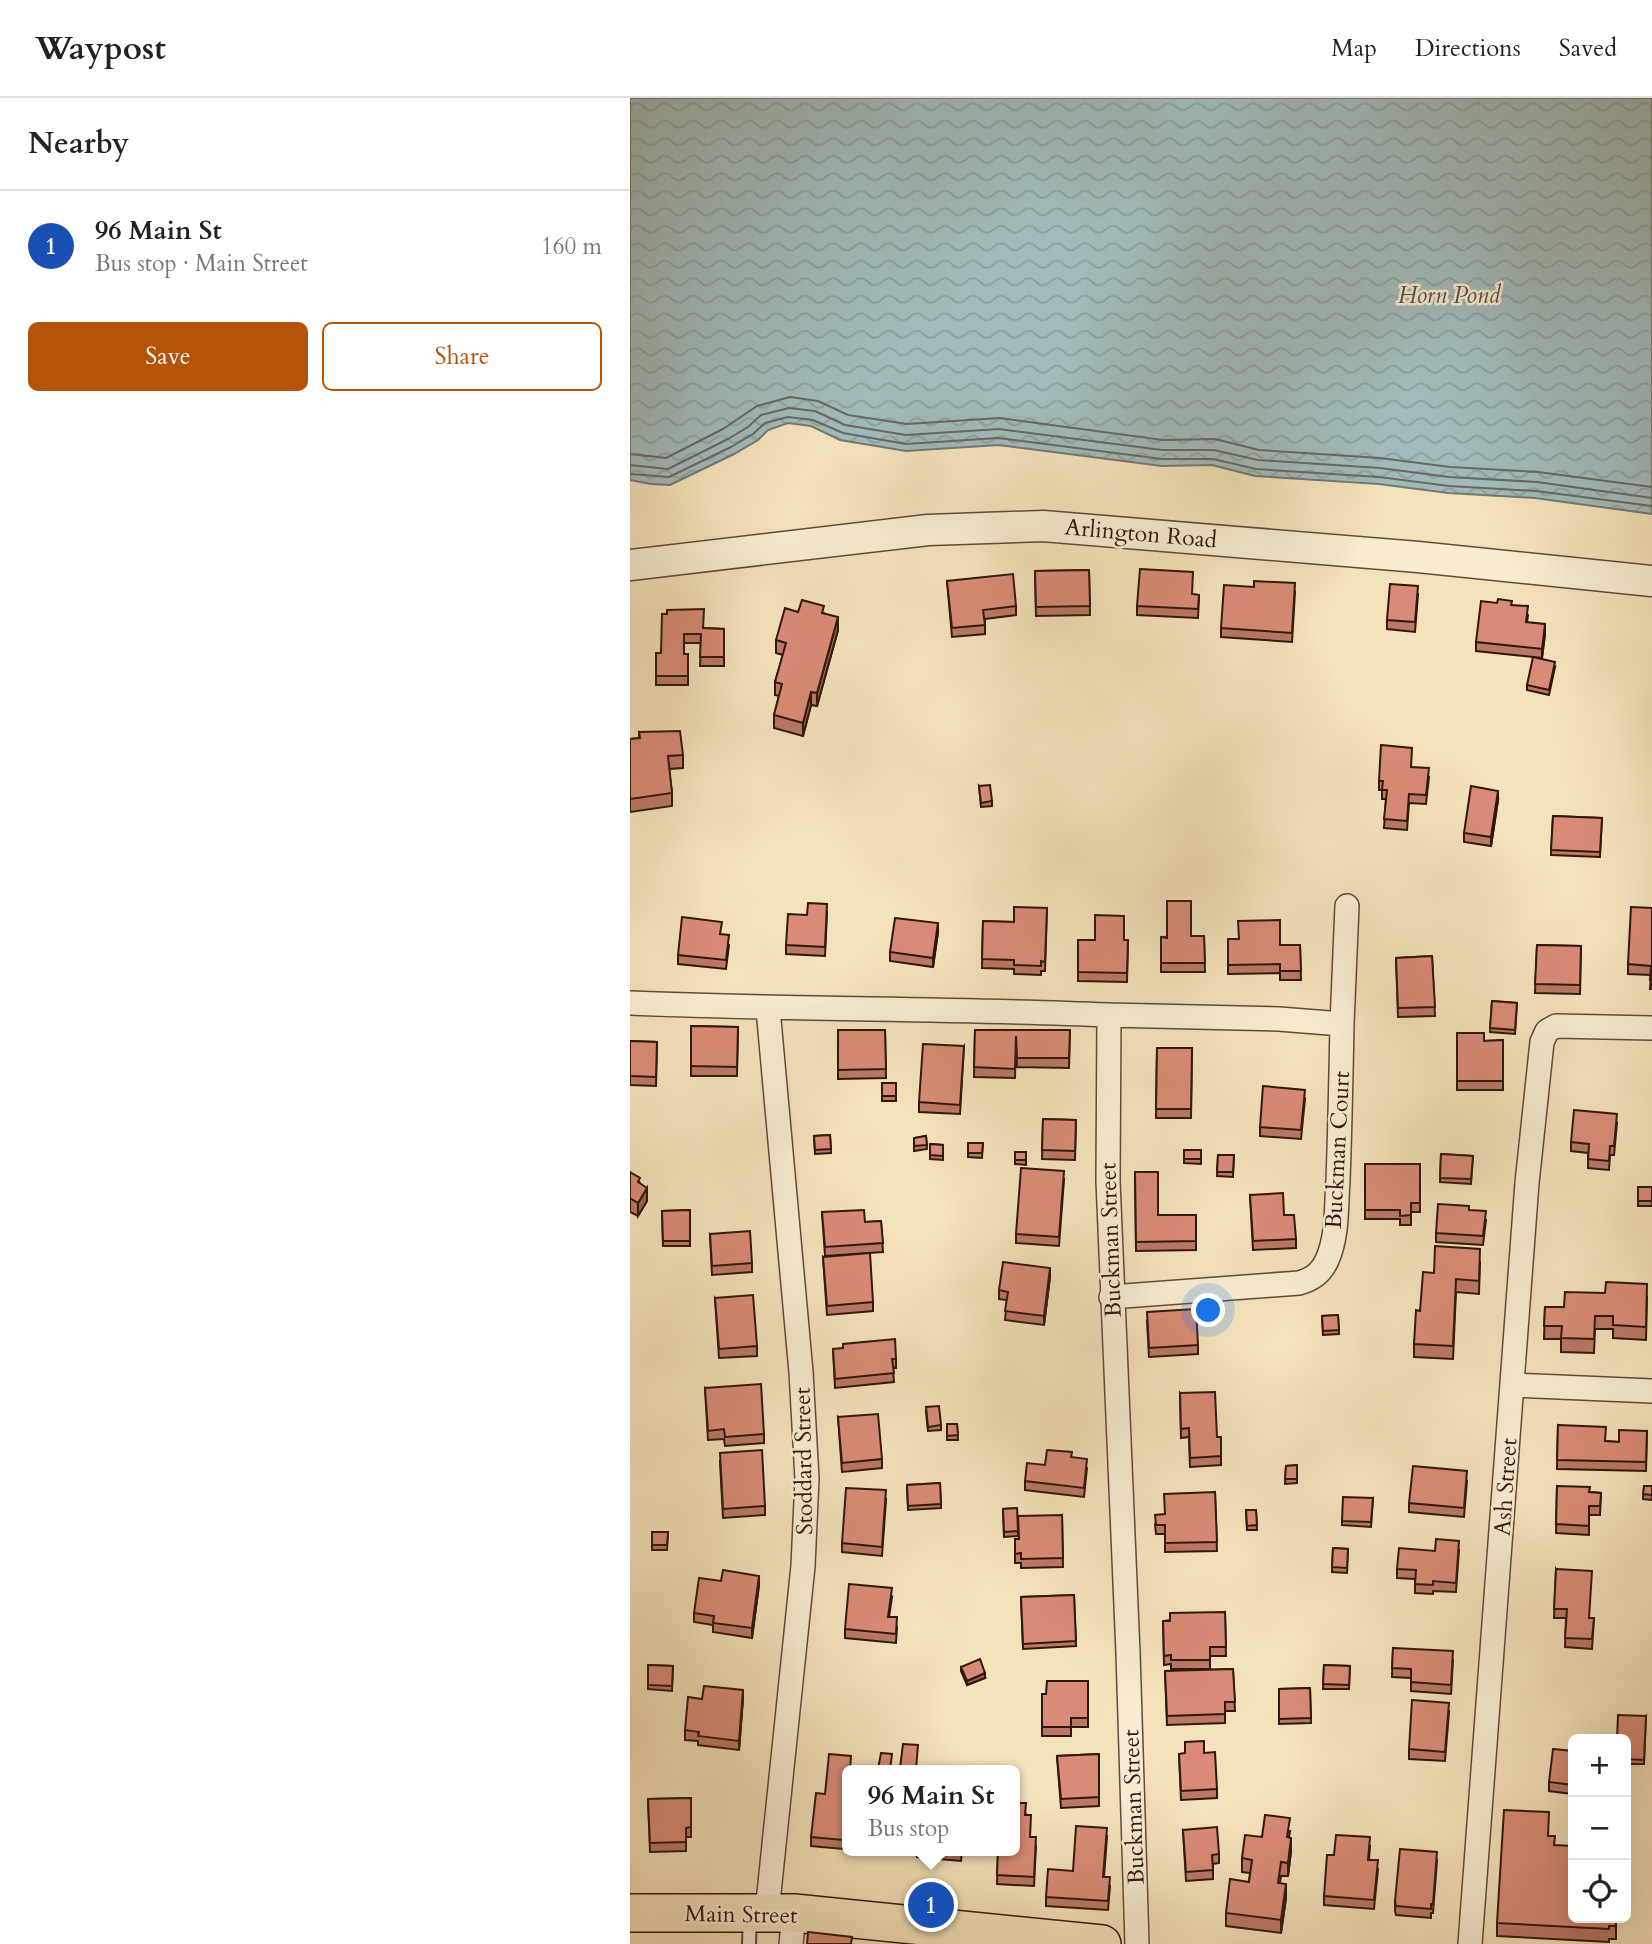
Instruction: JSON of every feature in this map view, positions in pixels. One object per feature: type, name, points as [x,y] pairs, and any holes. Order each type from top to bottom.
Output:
[{"type":"main road","name":"Main Street","points":[[630,1913],[770,1925],[1102,1944]]},
{"type":"street","name":"Arlington Road","points":[[630,565],[928,530],[1043,526],[1378,553],[1652,581]]},
{"type":"street","name":"Buckman Court","points":[[1111,1297],[1299,1283],[1312,1278],[1323,1268],[1332,1248],[1336,1217],[1347,906]]},
{"type":"street","points":[[630,1003],[768,1009],[1032,1011],[1279,1019],[1342,1024]]},
{"type":"street","name":"Stoddard Street","points":[[768,1009],[801,1372],[807,1479],[803,1566],[770,1925]]},
{"type":"street","name":"Buckman Street","points":[[1109,1015],[1107,1144],[1111,1297],[1128,1653],[1137,1944]]},
{"type":"street","name":"Ash Street","points":[[1470,1944],[1527,1183],[1541,1046],[1547,1031],[1560,1026],[1652,1028]]},
{"type":"street","points":[[1512,1385],[1652,1391]]},
{"type":"water","name":"Horn Pond","points":[[630,98],[1652,98],[1652,514],[1535,498],[1255,476],[1212,465],[1162,466],[998,445],[906,451],[840,440],[811,426],[788,423],[768,430],[758,440],[734,454],[670,485],[630,480]]},
{"type":"building","points":[[1140,569],[1193,572],[1192,594],[1199,595],[1198,609],[1137,606]]},
{"type":"building","points":[[1089,570],[1090,606],[1036,607],[1035,571]]},
{"type":"building","points":[[1013,574],[1016,606],[983,610],[985,625],[952,628],[947,581]]},
{"type":"building","points":[[1254,581],[1295,583],[1292,633],[1221,628],[1224,585],[1254,587]]},
{"type":"building","points":[[1390,584],[1418,586],[1415,622],[1387,620]]},
{"type":"building","points":[[1498,599],[1512,601],[1511,605],[1528,606],[1526,622],[1545,624],[1542,649],[1476,642],[1481,601],[1497,603]]},
{"type":"building","points":[[802,600],[824,606],[822,613],[838,617],[817,693],[811,692],[803,723],[774,715],[782,684],[775,682],[786,643],[776,640],[785,608],[798,612]]},
{"type":"building","points":[[704,609],[703,628],[724,629],[724,657],[700,657],[701,634],[684,634],[688,676],[656,676],[656,653],[661,653],[662,614],[667,614],[667,610]]},
{"type":"building","points":[[1533,657],[1555,662],[1549,690],[1527,685]]},
{"type":"building","points":[[680,731],[683,755],[668,756],[672,793],[630,799],[630,739],[640,738],[639,732]]},
{"type":"building","points":[[1381,745],[1412,748],[1411,767],[1429,768],[1426,795],[1409,794],[1407,821],[1384,819],[1387,790],[1382,790],[1383,781],[1379,781]]},
{"type":"building","points":[[990,785],[992,801],[981,803],[979,786]]},
{"type":"building","points":[[1471,786],[1498,791],[1491,837],[1464,833]]},
{"type":"building","points":[[1553,816],[1602,818],[1600,852],[1551,850]]},
{"type":"building","points":[[1167,901],[1191,901],[1191,936],[1204,936],[1205,963],[1161,963],[1161,937],[1167,938]]},
{"type":"building","points":[[808,903],[827,904],[825,947],[786,945],[788,914],[807,915]]},
{"type":"building","points":[[1014,907],[1047,908],[1045,962],[1041,961],[1041,966],[1014,965],[1014,960],[982,959],[983,921],[1014,922]]},
{"type":"building","points":[[1631,907],[1652,908],[1652,980],[1651,966],[1628,964]]},
{"type":"building","points":[[1095,915],[1124,916],[1124,940],[1128,940],[1127,973],[1078,972],[1078,940],[1095,940]]},
{"type":"building","points":[[682,917],[722,922],[720,934],[729,935],[726,960],[678,955]]},
{"type":"building","points":[[895,918],[938,923],[933,958],[890,952]]},
{"type":"building","points":[[1280,920],[1280,945],[1300,945],[1301,971],[1280,971],[1280,964],[1228,965],[1228,939],[1239,939],[1238,921]]},
{"type":"building","points":[[1537,945],[1581,946],[1580,985],[1535,984]]},
{"type":"building","points":[[1432,956],[1435,1007],[1398,1008],[1396,958]]},
{"type":"building","points":[[1492,1001],[1517,1003],[1515,1030],[1490,1028]]},
{"type":"building","points":[[691,1026],[738,1027],[737,1067],[691,1066]]},
{"type":"building","points":[[838,1030],[885,1030],[886,1069],[838,1070]]},
{"type":"building","points":[[975,1030],[1070,1030],[1069,1058],[1017,1058],[1016,1036],[1015,1069],[974,1067]]},
{"type":"building","points":[[1457,1033],[1484,1033],[1484,1041],[1503,1040],[1503,1081],[1457,1081]]},
{"type":"building","points":[[630,1041],[657,1042],[656,1077],[630,1076]]},
{"type":"building","points":[[923,1044],[964,1046],[960,1105],[919,1102]]},
{"type":"building","points":[[1157,1048],[1192,1048],[1191,1109],[1156,1109]]},
{"type":"building","points":[[882,1083],[896,1083],[896,1096],[882,1096]]},
{"type":"building","points":[[1263,1086],[1305,1090],[1301,1130],[1260,1127]]},
{"type":"building","points":[[1574,1110],[1617,1114],[1614,1146],[1610,1146],[1609,1161],[1588,1159],[1589,1144],[1571,1142]]},
{"type":"building","points":[[1043,1119],[1076,1120],[1075,1151],[1042,1150]]},
{"type":"building","points":[[830,1135],[831,1149],[815,1150],[814,1136]]},
{"type":"building","points":[[926,1136],[927,1145],[914,1146],[914,1138]]},
{"type":"building","points":[[968,1143],[983,1143],[982,1153],[968,1153]]},
{"type":"building","points":[[930,1144],[943,1145],[943,1156],[930,1155]]},
{"type":"building","points":[[1184,1150],[1201,1150],[1201,1159],[1184,1159]]},
{"type":"building","points":[[1015,1152],[1026,1152],[1026,1160],[1015,1160]]},
{"type":"building","points":[[1441,1154],[1473,1156],[1471,1179],[1440,1178]]},
{"type":"building","points":[[1218,1155],[1234,1155],[1233,1172],[1217,1172]]},
{"type":"building","points":[[1365,1164],[1420,1164],[1420,1203],[1411,1203],[1411,1215],[1400,1216],[1400,1210],[1365,1210]]},
{"type":"building","points":[[1021,1168],[1064,1171],[1059,1237],[1016,1234]]},
{"type":"building","points":[[630,1172],[640,1178],[638,1182],[647,1188],[638,1203],[630,1198]]},
{"type":"building","points":[[1135,1172],[1158,1172],[1158,1215],[1196,1215],[1196,1241],[1136,1242]]},
{"type":"building","points":[[1638,1187],[1652,1187],[1652,1201],[1638,1201]]},
{"type":"building","points":[[1283,1193],[1284,1215],[1294,1215],[1296,1239],[1253,1241],[1250,1195]]},
{"type":"building","points":[[1438,1204],[1469,1206],[1469,1210],[1486,1211],[1483,1236],[1436,1233]]},
{"type":"building","points":[[690,1210],[690,1241],[663,1241],[662,1211]]},
{"type":"building","points":[[864,1210],[865,1222],[881,1221],[883,1243],[825,1247],[822,1212]]},
{"type":"building","points":[[750,1231],[752,1263],[712,1266],[710,1234]]},
{"type":"building","points":[[1435,1246],[1480,1249],[1479,1281],[1456,1279],[1453,1346],[1414,1344],[1416,1310],[1420,1311],[1423,1272],[1434,1273]]},
{"type":"building","points":[[870,1253],[873,1302],[827,1306],[823,1257]]},
{"type":"building","points":[[1003,1262],[1050,1268],[1044,1316],[1005,1311],[1008,1292],[999,1290]]},
{"type":"building","points":[[1606,1282],[1647,1284],[1646,1327],[1613,1325],[1613,1316],[1595,1316],[1594,1339],[1561,1338],[1562,1326],[1544,1326],[1545,1307],[1564,1307],[1565,1292],[1605,1293]]},
{"type":"building","points":[[753,1295],[757,1346],[719,1349],[715,1298]]},
{"type":"building","points":[[1196,1309],[1198,1345],[1149,1348],[1147,1312]]},
{"type":"building","points":[[1338,1315],[1339,1330],[1323,1331],[1322,1316]]},
{"type":"building","points":[[895,1339],[896,1359],[892,1359],[894,1373],[835,1379],[833,1349],[843,1348],[843,1344]]},
{"type":"building","points":[[761,1384],[764,1434],[725,1437],[724,1429],[708,1431],[705,1388]]},
{"type":"building","points":[[1215,1392],[1217,1437],[1221,1437],[1221,1456],[1190,1458],[1189,1428],[1181,1429],[1180,1393]]},
{"type":"building","points":[[939,1406],[941,1425],[928,1427],[926,1407]]},
{"type":"building","points":[[878,1414],[882,1459],[842,1463],[838,1417]]},
{"type":"building","points":[[947,1424],[957,1424],[958,1435],[947,1436]]},
{"type":"building","points":[[1558,1425],[1606,1427],[1605,1441],[1619,1442],[1619,1430],[1647,1431],[1646,1462],[1557,1460]]},
{"type":"building","points":[[762,1450],[765,1506],[723,1509],[720,1453]]},
{"type":"building","points":[[1047,1450],[1072,1452],[1071,1457],[1087,1459],[1084,1488],[1025,1481],[1027,1463],[1045,1465]]},
{"type":"building","points":[[1297,1465],[1297,1479],[1285,1479],[1286,1466]]},
{"type":"building","points":[[1413,1466],[1467,1471],[1464,1508],[1409,1503]]},
{"type":"building","points":[[940,1483],[941,1504],[908,1506],[907,1485]]},
{"type":"building","points":[[1557,1486],[1590,1487],[1589,1492],[1601,1493],[1600,1506],[1589,1506],[1589,1526],[1556,1524]]},
{"type":"building","points":[[1644,1486],[1652,1486],[1652,1495],[1643,1494]]},
{"type":"building","points":[[846,1488],[886,1490],[882,1547],[842,1543]]},
{"type":"building","points":[[1215,1492],[1217,1542],[1165,1543],[1165,1525],[1156,1525],[1155,1515],[1165,1514],[1164,1494]]},
{"type":"building","points":[[1343,1497],[1373,1498],[1371,1522],[1342,1521]]},
{"type":"building","points":[[1017,1508],[1018,1531],[1004,1532],[1003,1509]]},
{"type":"building","points":[[1246,1510],[1256,1510],[1257,1525],[1247,1526]]},
{"type":"building","points":[[1062,1515],[1063,1558],[1021,1559],[1021,1553],[1015,1554],[1015,1539],[1019,1539],[1018,1516]]},
{"type":"building","points":[[652,1532],[668,1532],[667,1545],[652,1545]]},
{"type":"building","points":[[1436,1539],[1459,1541],[1456,1583],[1433,1581],[1433,1585],[1415,1584],[1416,1570],[1397,1569],[1399,1548],[1435,1551]]},
{"type":"building","points":[[1333,1548],[1348,1549],[1347,1568],[1332,1567]]},
{"type":"building","points":[[1556,1569],[1592,1571],[1589,1618],[1594,1618],[1592,1639],[1565,1638],[1567,1609],[1554,1609]]},
{"type":"building","points":[[723,1570],[759,1576],[752,1628],[713,1623],[714,1616],[694,1613],[699,1578],[721,1581]]},
{"type":"building","points":[[849,1584],[892,1588],[888,1617],[897,1617],[896,1634],[845,1629]]},
{"type":"building","points":[[1074,1595],[1076,1641],[1023,1644],[1021,1597]]},
{"type":"building","points":[[1225,1612],[1226,1647],[1210,1647],[1210,1660],[1171,1660],[1171,1655],[1164,1656],[1163,1621],[1170,1621],[1170,1613]]},
{"type":"building","points":[[1393,1648],[1453,1651],[1451,1685],[1411,1682],[1411,1669],[1392,1668]]},
{"type":"building","points":[[980,1659],[985,1673],[967,1681],[961,1667]]},
{"type":"building","points":[[648,1665],[673,1666],[672,1686],[648,1685]]},
{"type":"building","points":[[1324,1665],[1350,1666],[1349,1685],[1323,1684]]},
{"type":"building","points":[[1233,1669],[1235,1702],[1225,1702],[1225,1714],[1167,1716],[1165,1671]]},
{"type":"building","points":[[1047,1681],[1088,1681],[1088,1718],[1071,1718],[1071,1727],[1042,1727],[1042,1694],[1046,1694]]},
{"type":"building","points":[[704,1686],[743,1690],[739,1741],[698,1736],[699,1732],[685,1730],[688,1697],[702,1699]]},
{"type":"building","points":[[1310,1688],[1311,1718],[1279,1719],[1279,1689]]},
{"type":"building","points":[[1412,1700],[1449,1703],[1445,1752],[1409,1749]]},
{"type":"building","points":[[1618,1715],[1646,1716],[1644,1760],[1631,1759],[1631,1734],[1617,1734]]},
{"type":"building","points":[[1204,1741],[1204,1753],[1215,1752],[1217,1789],[1181,1791],[1179,1754],[1185,1753],[1185,1742]]},
{"type":"building","points":[[903,1744],[918,1745],[916,1765],[900,1765]]},
{"type":"building","points":[[1553,1749],[1568,1750],[1568,1784],[1549,1782]]},
{"type":"building","points":[[881,1753],[892,1754],[891,1765],[879,1765]]},
{"type":"building","points":[[829,1754],[851,1756],[850,1765],[842,1765],[842,1840],[811,1837],[816,1793],[825,1794]]},
{"type":"building","points":[[1099,1754],[1099,1797],[1061,1799],[1057,1756]]},
{"type":"building","points":[[691,1798],[691,1827],[686,1828],[686,1842],[650,1843],[648,1799]]},
{"type":"building","points":[[1020,1803],[1026,1803],[1025,1815],[1031,1815],[1030,1837],[1036,1837],[1034,1877],[997,1875],[998,1856],[1020,1856]]},
{"type":"building","points":[[1504,1810],[1549,1812],[1548,1836],[1555,1836],[1554,1845],[1568,1846],[1568,1923],[1616,1923],[1616,1926],[1609,1926],[1609,1929],[1497,1923]]},
{"type":"building","points":[[1265,1815],[1290,1818],[1287,1837],[1291,1838],[1288,1863],[1281,1862],[1278,1883],[1286,1884],[1281,1920],[1226,1913],[1230,1879],[1249,1882],[1252,1860],[1242,1858],[1245,1835],[1262,1837]]},
{"type":"building","points":[[1076,1826],[1107,1828],[1103,1877],[1110,1877],[1108,1901],[1046,1897],[1048,1869],[1073,1871]]},
{"type":"building","points":[[1217,1827],[1219,1854],[1212,1855],[1213,1870],[1186,1872],[1183,1830]]},
{"type":"building","points":[[1336,1835],[1370,1837],[1368,1860],[1378,1860],[1374,1900],[1324,1896],[1327,1855],[1334,1855]]},
{"type":"building","points":[[1400,1849],[1437,1852],[1431,1909],[1396,1906]]},
{"type":"building","points":[[808,1932],[852,1937],[851,1944],[807,1944]]},
{"type":"place","name":"96 Main St","points":[[931,1905]]}]
